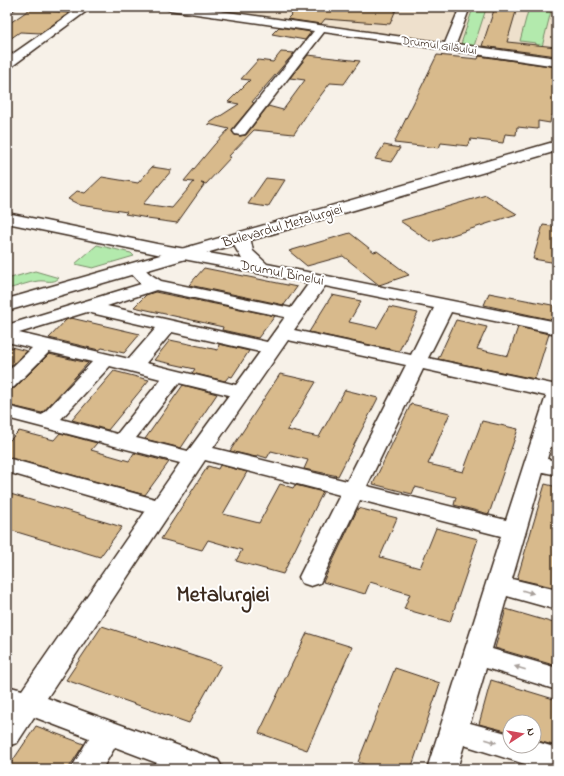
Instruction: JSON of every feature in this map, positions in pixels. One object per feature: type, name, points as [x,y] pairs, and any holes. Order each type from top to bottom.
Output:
[{"type":"main road","name":"Bulevardul Metalurgiei","points":[[7,305],[557,146]]},
{"type":"street","points":[[7,10],[12,7]]},
{"type":"street","points":[[7,64],[86,7]]},
{"type":"street","name":"Drumul Gilăului","points":[[169,7],[557,62]]},
{"type":"street","points":[[232,16],[242,7]]},
{"type":"street","points":[[449,47],[464,7]]},
{"type":"street","points":[[240,131],[321,29]]},
{"type":"street","name":"Drumul Binelui","points":[[7,218],[557,328]]},
{"type":"street","points":[[242,237],[242,245],[245,253],[262,268]]},
{"type":"street","points":[[134,268],[144,278],[155,285],[296,314]]},
{"type":"street","points":[[7,734],[17,700],[160,508],[320,280]]},
{"type":"street","points":[[7,331],[155,285]]},
{"type":"street","points":[[311,577],[445,305]]},
{"type":"street","points":[[85,306],[168,325],[417,362],[557,392],[553,418],[535,463],[442,769]]},
{"type":"street","points":[[134,366],[168,325]]},
{"type":"street","points":[[7,336],[242,392]]},
{"type":"street","points":[[7,383],[45,345]]},
{"type":"street","points":[[47,422],[105,360]]},
{"type":"street","points":[[122,442],[174,376]]},
{"type":"street","points":[[9,416],[47,422],[122,442],[197,456],[353,490],[514,531]]},
{"type":"street","points":[[535,463],[557,468]]},
{"type":"street","points":[[7,465],[160,508]]},
{"type":"street","points":[[498,584],[557,600]]},
{"type":"street","points":[[477,655],[557,679]]},
{"type":"street","points":[[17,700],[202,768]]},
{"type":"street","points":[[454,730],[557,762]]},
{"type":"street","points":[[86,769],[108,733]]},
{"type":"shaded area","points":[[238,7],[557,7],[557,60],[231,14]]},
{"type":"green space","points":[[477,7],[490,7],[485,12],[474,46],[461,44],[472,11]]},
{"type":"green space","points":[[529,7],[552,7],[540,55],[534,55],[536,43],[520,41]]},
{"type":"green space","points":[[97,245],[131,253],[134,256],[93,268],[75,264]]},
{"type":"green space","points":[[35,271],[59,278],[54,281],[34,282],[7,289],[7,279]]},
{"type":"building","points":[[33,7],[59,7],[53,11],[69,13],[41,33],[20,32],[7,41],[7,25]]},
{"type":"building","points":[[299,7],[397,7],[390,24],[325,19],[321,24],[287,19]]},
{"type":"building","points":[[495,7],[517,8],[507,42],[557,47],[557,56],[482,46]]},
{"type":"building","points":[[279,27],[311,32],[305,40],[272,34]]},
{"type":"building","points":[[281,52],[294,53],[252,102],[254,103],[234,127],[232,132],[235,135],[246,135],[268,106],[283,110],[305,80],[290,78],[308,55],[360,61],[344,84],[330,83],[294,134],[254,130],[228,157],[231,157],[206,184],[201,183],[204,185],[177,223],[125,214],[127,212],[80,205],[68,199],[77,191],[85,193],[102,177],[138,183],[152,167],[172,170],[143,204],[172,208],[194,182],[184,181],[229,129],[208,124],[239,104],[228,102],[250,80],[241,79],[258,60],[273,62]]},
{"type":"building","points":[[437,55],[478,59],[479,56],[557,67],[557,116],[551,116],[550,123],[538,121],[538,129],[517,127],[516,135],[505,134],[503,143],[471,139],[468,146],[441,143],[439,148],[394,143]]},
{"type":"building","points":[[384,145],[400,148],[391,162],[375,159]]},
{"type":"building","points":[[266,178],[285,180],[268,207],[248,204]]},
{"type":"building","points":[[486,195],[517,214],[431,242],[400,221]]},
{"type":"building","points":[[543,225],[557,227],[557,263],[533,259]]},
{"type":"building","points":[[350,233],[374,252],[377,251],[409,275],[379,285],[343,256],[307,266],[289,251]]},
{"type":"building","points":[[204,268],[297,287],[284,305],[189,285]]},
{"type":"building","points":[[155,292],[275,316],[258,338],[222,330],[223,327],[134,307],[146,295]]},
{"type":"building","points":[[489,293],[557,306],[553,320],[484,305]]},
{"type":"building","points":[[332,295],[361,301],[349,322],[377,328],[389,307],[418,313],[399,351],[309,332]]},
{"type":"building","points":[[71,318],[140,334],[124,353],[102,348],[99,350],[49,338],[66,320]]},
{"type":"building","points":[[456,320],[487,327],[477,349],[508,356],[518,327],[549,334],[535,379],[438,359]]},
{"type":"building","points":[[170,340],[218,350],[219,344],[249,351],[232,377],[229,376],[225,381],[192,373],[195,369],[154,360]]},
{"type":"building","points":[[7,346],[27,351],[7,370]]},
{"type":"building","points":[[49,354],[88,363],[42,413],[7,405],[7,390],[15,388]]},
{"type":"building","points":[[114,371],[149,380],[108,430],[72,420]]},
{"type":"building","points":[[280,374],[316,382],[287,430],[319,437],[345,390],[378,398],[338,476],[304,469],[308,460],[271,451],[267,458],[230,451]]},
{"type":"building","points":[[183,385],[217,394],[181,448],[145,439]]},
{"type":"building","points":[[411,404],[450,413],[428,464],[463,472],[482,421],[518,429],[489,514],[454,505],[456,497],[415,487],[412,494],[373,484]]},
{"type":"building","points":[[19,431],[54,440],[60,433],[97,443],[91,450],[129,461],[134,453],[169,462],[145,495],[7,457],[7,443]]},
{"type":"building","points":[[220,465],[247,472],[223,514],[259,523],[280,484],[293,488],[295,485],[323,492],[283,574],[236,561],[242,550],[208,540],[202,550],[161,539],[208,466],[218,469]]},
{"type":"building","points":[[545,484],[557,487],[557,588],[517,579]]},
{"type":"building","points":[[7,493],[122,527],[100,557],[7,529]]},
{"type":"building","points":[[358,508],[397,518],[380,557],[420,568],[436,528],[478,539],[450,622],[404,609],[410,594],[370,582],[365,594],[323,582]]},
{"type":"building","points":[[506,609],[557,624],[557,666],[495,648]]},
{"type":"building","points":[[102,626],[221,665],[189,723],[66,680]]},
{"type":"building","points":[[307,633],[352,647],[307,750],[259,733]]},
{"type":"building","points":[[395,668],[440,683],[411,769],[377,769],[358,762]]},
{"type":"building","points":[[491,680],[557,700],[557,746],[542,742],[542,714],[502,714],[502,730],[479,724]]},
{"type":"building","points":[[36,726],[84,744],[68,769],[7,769]]},
{"type":"district","name":"Metalurgiei","points":[[223,593]]}]
